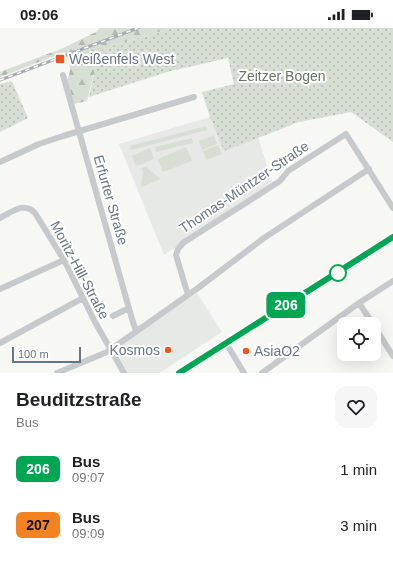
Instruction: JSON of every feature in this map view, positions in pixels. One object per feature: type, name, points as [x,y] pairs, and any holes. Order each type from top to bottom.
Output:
[{"type":"street","name":"Erfurter Straße","points":[[63,75],[136,331]]},
{"type":"street","points":[[0,162],[40,143],[194,98]]},
{"type":"street","name":"Thomas-Müntzer-Straße","points":[[188,295],[176,255],[178,249],[183,243],[280,181],[288,171],[296,165],[346,134],[369,169]]},
{"type":"street","points":[[57,373],[110,350],[188,295],[264,238],[369,169],[393,208]]},
{"type":"street","name":"Moritz-Hill-Straße","points":[[0,218],[20,207],[24,207],[32,210],[41,221],[64,260],[110,350],[124,373]]},
{"type":"street","points":[[179,373],[393,237]]},
{"type":"street","points":[[0,289],[64,260]]},
{"type":"street","points":[[262,373],[359,303],[393,281]]},
{"type":"street","points":[[0,343],[83,298]]},
{"type":"street","points":[[359,303],[368,317]]},
{"type":"street","points":[[113,316],[129,308]]},
{"type":"street","points":[[381,337],[393,356]]},
{"type":"street","points":[[226,343],[244,373]]},
{"type":"shaded area","points":[[210,117],[224,150],[258,137],[272,182],[164,255],[119,144]]},
{"type":"shaded area","points":[[197,293],[222,332],[159,373],[126,373],[114,350]]},
{"type":"green space","points":[[100,28],[172,28],[102,49],[87,101],[74,104],[67,81],[70,73],[70,66],[65,52],[0,77],[0,72],[61,49],[96,32]]},
{"type":"green space","name":"Zeitzer Bogen","points":[[172,28],[393,28],[393,142],[351,112],[299,122],[224,151],[210,117],[202,92],[234,84],[228,58],[167,72],[89,97],[95,69],[102,49]]},
{"type":"green space","points":[[12,81],[28,118],[0,132],[0,84]]},
{"type":"green space","points":[[206,126],[207,130],[131,150],[130,146]]},
{"type":"green space","points":[[214,135],[217,144],[202,150],[199,141]]},
{"type":"green space","points":[[192,138],[193,143],[156,152],[155,147]]},
{"type":"green space","points":[[218,145],[222,154],[206,160],[203,151]]},
{"type":"green space","points":[[186,147],[192,161],[163,172],[158,159]]},
{"type":"green space","points":[[150,148],[154,159],[136,166],[132,156]]},
{"type":"green space","points":[[147,166],[148,169],[161,179],[141,187],[143,171],[141,168]]},
{"type":"railway","points":[[0,80],[138,28]]},
{"type":"bus line","name":"206","points":[[179,373],[393,237]]},
{"type":"place","name":"Weißenfels West","points":[[60,59]]},
{"type":"place","name":"Kosmos","points":[[168,350]]},
{"type":"place","name":"AsiaO2","points":[[246,351]]}]
